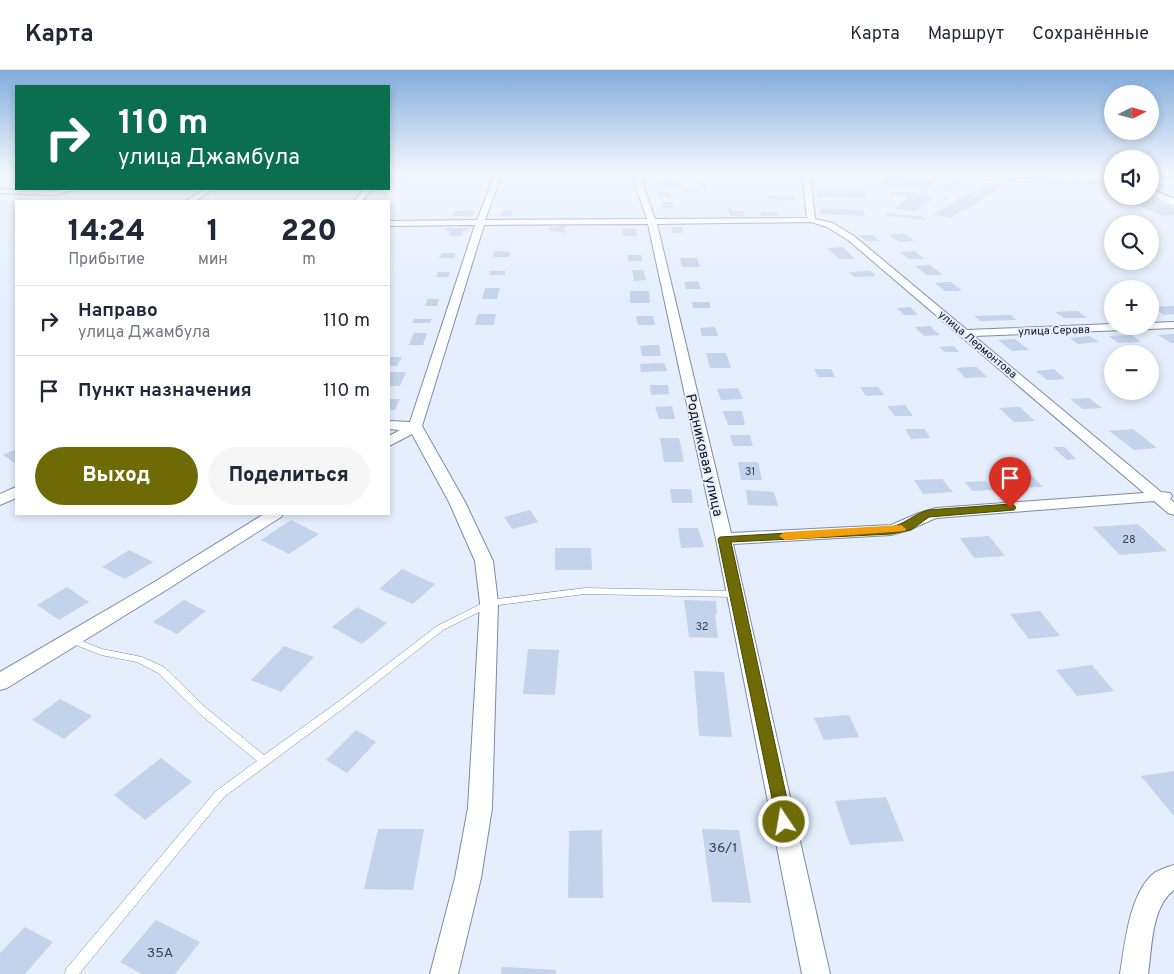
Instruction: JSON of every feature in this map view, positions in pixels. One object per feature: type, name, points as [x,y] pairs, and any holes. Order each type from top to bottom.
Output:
[{"type":"street","points":[[390,441],[415,426],[483,214]]},
{"type":"street","name":"Родниковая улица","points":[[650,214],[724,539],[816,974]]},
{"type":"street","points":[[390,223],[812,220],[811,214]]},
{"type":"street","name":"улица Лермонтова","points":[[812,220],[830,226],[851,238],[1166,496],[1174,510]]},
{"type":"street","points":[[1159,326],[1174,325]]},
{"type":"street","name":"улица Серова","points":[[965,333],[1104,328]]},
{"type":"street","points":[[390,425],[415,426]]},
{"type":"street","points":[[415,426],[457,502],[484,561],[488,603],[480,808],[468,878],[444,974]]},
{"type":"street","points":[[0,500],[15,492]]},
{"type":"street","points":[[724,539],[891,530],[907,527],[921,516],[936,513],[1166,496]]},
{"type":"street","points":[[0,682],[273,515]]},
{"type":"street","points":[[1134,974],[1142,924],[1150,896],[1166,878],[1174,877]]},
{"type":"lane","points":[[71,974],[220,794],[265,762],[440,628],[488,603],[585,592],[736,594]]},
{"type":"lane","points":[[71,640],[101,652],[139,659],[161,670],[203,711],[265,762]]},
{"type":"building","points":[[453,214],[474,214],[473,216],[452,216]]},
{"type":"building","points":[[501,214],[511,214],[511,216],[500,216]]},
{"type":"building","points":[[730,214],[744,214],[745,216],[731,216]]},
{"type":"building","points":[[761,214],[778,214],[779,216],[761,216]]},
{"type":"building","points":[[824,214],[864,214],[865,216]]},
{"type":"building","points":[[885,214],[898,214],[928,218],[924,220],[886,216]]},
{"type":"building","points":[[934,214],[957,214],[950,218]]},
{"type":"building","points":[[1158,214],[1174,214],[1162,216]]},
{"type":"building","points":[[560,225],[565,225],[565,228],[562,229],[565,229],[565,233],[549,231],[549,227],[560,227]]},
{"type":"building","points":[[671,227],[682,227],[683,233],[672,233]]},
{"type":"building","points":[[446,228],[469,228],[468,231],[463,231],[461,236],[449,236],[451,231],[445,231]]},
{"type":"building","points":[[622,228],[636,229],[637,236],[623,236]]},
{"type":"building","points":[[903,233],[915,241],[900,242],[889,235]]},
{"type":"building","points":[[858,235],[873,235],[880,241],[866,241]]},
{"type":"building","points":[[843,247],[855,259],[839,259],[827,248]]},
{"type":"building","points":[[495,251],[510,252],[509,257],[493,257]]},
{"type":"building","points":[[915,251],[924,259],[909,259],[900,252]]},
{"type":"building","points":[[442,253],[455,253],[454,258],[439,258]]},
{"type":"building","points":[[628,255],[641,255],[642,261],[628,261]]},
{"type":"building","points":[[680,258],[697,258],[700,267],[682,267]]},
{"type":"building","points":[[930,265],[943,275],[927,275],[915,266]]},
{"type":"building","points":[[632,270],[643,270],[646,280],[634,281]]},
{"type":"building","points":[[490,271],[505,271],[505,275],[490,275]]},
{"type":"building","points":[[870,271],[876,276],[854,277],[848,272]]},
{"type":"building","points":[[438,272],[450,272],[448,277],[436,277]]},
{"type":"building","points":[[698,281],[701,289],[686,289],[684,282]]},
{"type":"building","points":[[951,282],[962,291],[945,291],[935,283]]},
{"type":"building","points":[[485,288],[500,288],[497,299],[482,299]]},
{"type":"building","points":[[630,291],[649,291],[650,303],[630,303]]},
{"type":"building","points":[[428,299],[439,299],[437,306],[425,306]]},
{"type":"building","points":[[692,302],[709,302],[711,308],[693,308]]},
{"type":"building","points":[[1174,306],[1174,314],[1164,315],[1159,312],[1159,307]]},
{"type":"building","points":[[910,307],[918,315],[904,315],[897,308]]},
{"type":"building","points":[[1078,311],[1087,318],[1064,318],[1055,312]]},
{"type":"building","points":[[478,314],[496,314],[494,325],[475,325]]},
{"type":"building","points":[[1011,315],[1016,320],[980,321],[974,316]]},
{"type":"building","points":[[636,316],[653,316],[655,325],[638,325]]},
{"type":"building","points":[[414,319],[432,319],[430,323],[412,323]]},
{"type":"building","points":[[930,326],[940,335],[924,336],[915,327]]},
{"type":"building","points":[[715,327],[718,336],[702,336],[700,328]]},
{"type":"building","points":[[414,333],[427,333],[423,345],[409,345]]},
{"type":"building","points":[[1174,334],[1174,343],[1171,343],[1159,335]]},
{"type":"building","points":[[1132,335],[1141,342],[1118,343],[1109,336]]},
{"type":"building","points":[[1090,336],[1099,342],[1078,344],[1070,338]]},
{"type":"building","points":[[1015,339],[1029,350],[1012,351],[998,340]]},
{"type":"building","points":[[659,345],[661,356],[642,356],[640,346]]},
{"type":"building","points":[[954,346],[959,352],[945,352],[939,347]]},
{"type":"building","points":[[706,353],[726,353],[731,368],[710,368]]},
{"type":"building","points":[[390,357],[402,357],[397,366],[390,366]]},
{"type":"building","points":[[664,363],[667,371],[641,372],[640,364]]},
{"type":"building","points":[[977,367],[987,377],[965,378],[956,368]]},
{"type":"building","points":[[814,369],[831,369],[835,377],[818,377]]},
{"type":"building","points":[[1054,369],[1065,379],[1047,380],[1036,371]]},
{"type":"building","points":[[390,372],[406,372],[400,386],[390,386]]},
{"type":"building","points":[[650,385],[668,385],[669,394],[651,395]]},
{"type":"building","points":[[860,387],[878,387],[884,395],[866,396]]},
{"type":"building","points":[[738,388],[743,399],[721,400],[717,389]]},
{"type":"building","points":[[1089,398],[1102,408],[1083,409],[1070,399]]},
{"type":"building","points":[[390,399],[400,399],[395,410],[390,410]]},
{"type":"building","points":[[905,405],[913,416],[895,416],[887,406]]},
{"type":"building","points":[[672,406],[675,419],[659,419],[655,407]]},
{"type":"building","points":[[1020,407],[1035,421],[1014,422],[999,408]]},
{"type":"building","points":[[723,411],[742,411],[745,425],[728,425]]},
{"type":"building","points":[[905,429],[925,429],[930,438],[911,439]]},
{"type":"building","points":[[1133,429],[1157,448],[1134,450],[1109,431]]},
{"type":"building","points":[[730,435],[750,435],[753,446],[733,446]]},
{"type":"building","points":[[660,438],[679,438],[684,462],[664,462]]},
{"type":"building","points":[[1053,447],[1064,447],[1076,459],[1067,460]]},
{"type":"building","points":[[15,449],[15,463],[3,455]]},
{"type":"building","points":[[738,462],[758,462],[762,480],[741,480]]},
{"type":"building","points":[[1030,474],[1043,487],[1015,488],[1003,475]]},
{"type":"building","points":[[942,479],[953,492],[923,494],[914,480]]},
{"type":"building","points":[[985,481],[993,490],[972,491],[965,482]]},
{"type":"building","points":[[670,489],[691,489],[693,503],[672,503]]},
{"type":"building","points":[[746,490],[774,492],[778,506],[748,505]]},
{"type":"building","points":[[530,510],[538,522],[512,529],[504,517]]},
{"type":"building","points":[[291,520],[319,534],[289,554],[261,540]]},
{"type":"building","points":[[1138,524],[1167,551],[1120,555],[1093,527]]},
{"type":"building","points":[[678,528],[698,528],[704,547],[681,548]]},
{"type":"building","points":[[989,536],[1005,556],[974,558],[960,538]]},
{"type":"building","points":[[555,548],[591,548],[592,570],[555,570]]},
{"type":"building","points":[[129,550],[153,562],[125,579],[102,567]]},
{"type":"building","points":[[402,569],[435,584],[413,604],[379,589]]},
{"type":"building","points":[[67,587],[89,602],[59,620],[37,605]]},
{"type":"building","points":[[184,600],[206,611],[177,634],[153,622]]},
{"type":"building","points":[[684,600],[716,601],[717,614],[715,615],[718,638],[689,637]]},
{"type":"building","points":[[357,607],[387,623],[362,644],[332,627]]},
{"type":"building","points":[[1040,611],[1060,636],[1029,639],[1010,614]]},
{"type":"building","points":[[284,646],[314,657],[281,692],[251,680]]},
{"type":"building","points":[[528,649],[559,650],[555,695],[523,694]]},
{"type":"building","points":[[1092,665],[1114,691],[1077,696],[1056,670]]},
{"type":"building","points":[[694,671],[724,672],[732,737],[699,736]]},
{"type":"building","points":[[60,699],[92,716],[64,739],[32,720]]},
{"type":"building","points":[[849,715],[859,737],[824,740],[814,718]]},
{"type":"building","points":[[356,730],[376,742],[347,773],[326,760]]},
{"type":"building","points":[[161,758],[192,782],[145,820],[114,795]]},
{"type":"building","points":[[1174,771],[1174,815],[1173,815],[1141,776]]},
{"type":"building","points":[[886,797],[904,841],[850,845],[835,801]]},
{"type":"building","points":[[378,829],[424,829],[413,890],[364,889]]},
{"type":"building","points":[[702,829],[739,830],[751,903],[712,902]]},
{"type":"building","points":[[602,830],[603,898],[568,898],[569,831]]},
{"type":"building","points":[[156,920],[200,942],[175,974],[142,974],[120,962]]},
{"type":"building","points":[[25,927],[53,942],[25,974],[0,974],[0,953]]},
{"type":"building","points":[[502,967],[556,970],[556,974],[501,974]]},
{"type":"slow traffic","points":[[785,536],[901,529]]},
{"type":"route","points":[[784,822],[724,539],[891,530],[907,527],[921,516],[928,514],[1010,508]]}]
